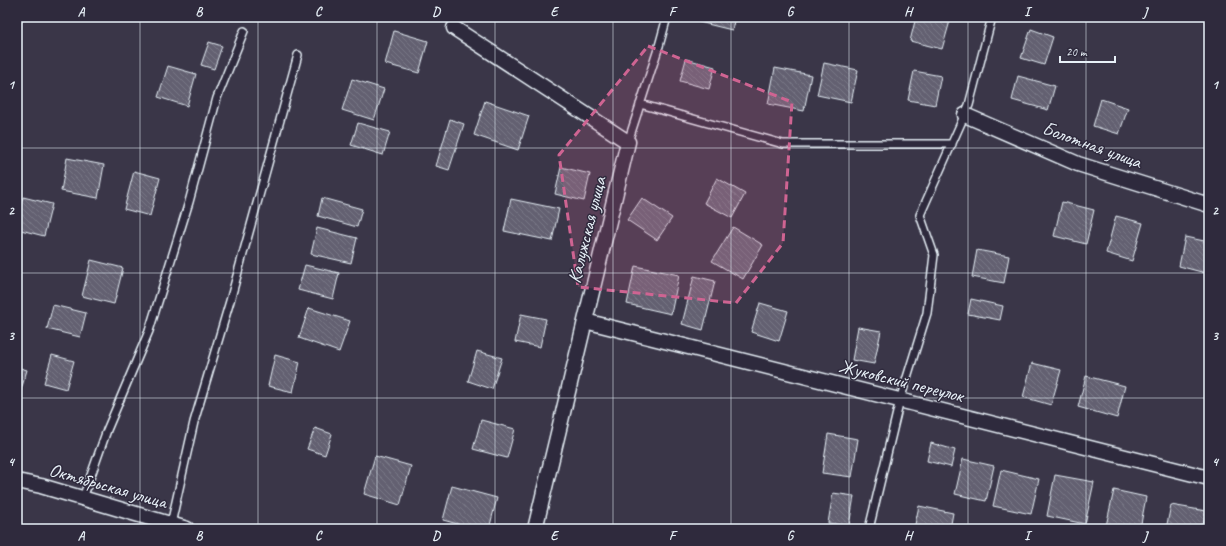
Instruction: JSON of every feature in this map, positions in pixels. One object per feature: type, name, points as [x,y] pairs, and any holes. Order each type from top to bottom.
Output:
[{"type":"street","points":[[454,28],[628,142]]},
{"type":"street","name":"Болотная улица","points":[[965,115],[1078,164],[1209,205]]},
{"type":"street","name":"Калужская улица","points":[[534,529],[628,142]]},
{"type":"street","name":"Жуковский переулок","points":[[585,321],[1209,478]]},
{"type":"street","name":"Октябрьская улица","points":[[17,481],[83,498],[170,527],[187,529]]},
{"type":"lane","points":[[17,20],[20,17]]},
{"type":"lane","points":[[628,142],[667,17]]},
{"type":"lane","points":[[869,529],[900,400],[927,313],[934,255],[920,215],[969,105],[992,17]]},
{"type":"lane","points":[[83,498],[107,430],[149,331],[190,202],[217,98],[244,31]]},
{"type":"lane","points":[[170,527],[194,422],[230,301],[298,55]]},
{"type":"lane","points":[[640,104],[783,144],[952,144]]},
{"type":"highlighted area","points":[[648,46],[792,102],[783,243],[736,303],[578,287],[559,155]]},
{"type":"building","points":[[700,17],[735,17],[732,30],[699,22]]},
{"type":"building","points":[[916,17],[934,17],[950,21],[942,49],[910,41]]},
{"type":"building","points":[[1031,29],[1053,37],[1044,65],[1021,58]]},
{"type":"building","points":[[394,31],[428,41],[419,73],[385,64]]},
{"type":"building","points":[[209,42],[222,46],[214,69],[201,65]]},
{"type":"building","points":[[686,59],[715,67],[709,89],[680,81]]},
{"type":"building","points":[[824,63],[858,70],[851,102],[817,95]]},
{"type":"building","points":[[168,66],[196,74],[187,106],[158,97]]},
{"type":"building","points":[[775,68],[811,75],[804,111],[768,104]]},
{"type":"building","points":[[914,71],[941,76],[935,105],[908,100]]},
{"type":"building","points":[[1018,76],[1055,86],[1048,110],[1012,100]]},
{"type":"building","points":[[352,79],[384,89],[374,120],[342,110]]},
{"type":"building","points":[[1101,99],[1128,108],[1119,134],[1093,126]]},
{"type":"building","points":[[485,101],[529,116],[518,150],[474,135]]},
{"type":"building","points":[[450,119],[464,124],[449,170],[436,166]]},
{"type":"building","points":[[358,123],[390,132],[383,155],[351,145]]},
{"type":"building","points":[[67,158],[104,165],[98,198],[61,191]]},
{"type":"building","points":[[561,167],[590,174],[584,201],[555,194]]},
{"type":"building","points":[[134,171],[160,178],[150,216],[124,209]]},
{"type":"building","points":[[717,178],[745,194],[732,218],[704,203]]},
{"type":"building","points":[[23,197],[52,204],[44,236],[17,229],[17,220]]},
{"type":"building","points":[[322,198],[362,209],[357,227],[318,216]]},
{"type":"building","points":[[642,198],[672,218],[657,240],[627,220]]},
{"type":"building","points":[[511,199],[559,209],[552,241],[504,231]]},
{"type":"building","points":[[1062,202],[1094,210],[1086,244],[1054,236]]},
{"type":"building","points":[[1116,216],[1143,223],[1132,261],[1106,253]]},
{"type":"building","points":[[733,227],[763,245],[743,279],[712,261]]},
{"type":"building","points":[[317,228],[357,238],[351,263],[311,254]]},
{"type":"building","points":[[1185,237],[1209,242],[1209,274],[1179,266]]},
{"type":"building","points":[[977,250],[1009,256],[1004,283],[972,277]]},
{"type":"building","points":[[91,260],[123,268],[114,304],[82,296]]},
{"type":"building","points":[[305,265],[339,273],[333,299],[298,290]]},
{"type":"building","points":[[635,266],[679,275],[671,314],[627,304]]},
{"type":"building","points":[[694,276],[715,281],[703,330],[682,324]]},
{"type":"building","points":[[971,299],[1003,306],[1000,320],[968,314]]},
{"type":"building","points":[[760,303],[788,311],[779,341],[751,332]]},
{"type":"building","points":[[53,305],[86,313],[80,337],[47,329]]},
{"type":"building","points":[[309,308],[350,321],[339,352],[299,338]]},
{"type":"building","points":[[521,314],[546,319],[540,347],[515,342]]},
{"type":"building","points":[[858,327],[881,331],[874,364],[852,360]]},
{"type":"building","points":[[477,351],[502,358],[492,389],[468,381]]},
{"type":"building","points":[[52,355],[74,361],[66,389],[44,383]]},
{"type":"building","points":[[275,355],[300,362],[293,392],[268,386]]},
{"type":"building","points":[[1032,363],[1061,370],[1051,405],[1023,397]]},
{"type":"building","points":[[17,367],[27,370],[17,403]]},
{"type":"building","points":[[1086,376],[1125,386],[1117,418],[1078,407]]},
{"type":"building","points":[[481,420],[515,429],[507,458],[473,449]]},
{"type":"building","points":[[315,428],[332,434],[325,455],[307,449]]},
{"type":"building","points":[[828,434],[858,439],[852,477],[822,473]]},
{"type":"building","points":[[931,443],[955,450],[951,467],[927,461]]},
{"type":"building","points":[[375,456],[411,466],[400,505],[364,494]]},
{"type":"building","points":[[963,459],[994,466],[986,501],[955,494]]},
{"type":"building","points":[[1001,470],[1039,479],[1031,514],[993,506]]},
{"type":"building","points":[[1055,475],[1094,482],[1085,524],[1047,516]]},
{"type":"building","points":[[452,486],[497,498],[489,529],[476,529],[443,520]]},
{"type":"building","points":[[1114,490],[1146,497],[1140,529],[1119,529],[1106,526]]},
{"type":"building","points":[[833,493],[854,496],[849,526],[828,523]]},
{"type":"building","points":[[1171,505],[1206,511],[1202,529],[1166,529]]},
{"type":"building","points":[[919,506],[953,513],[950,529],[914,529]]}]
